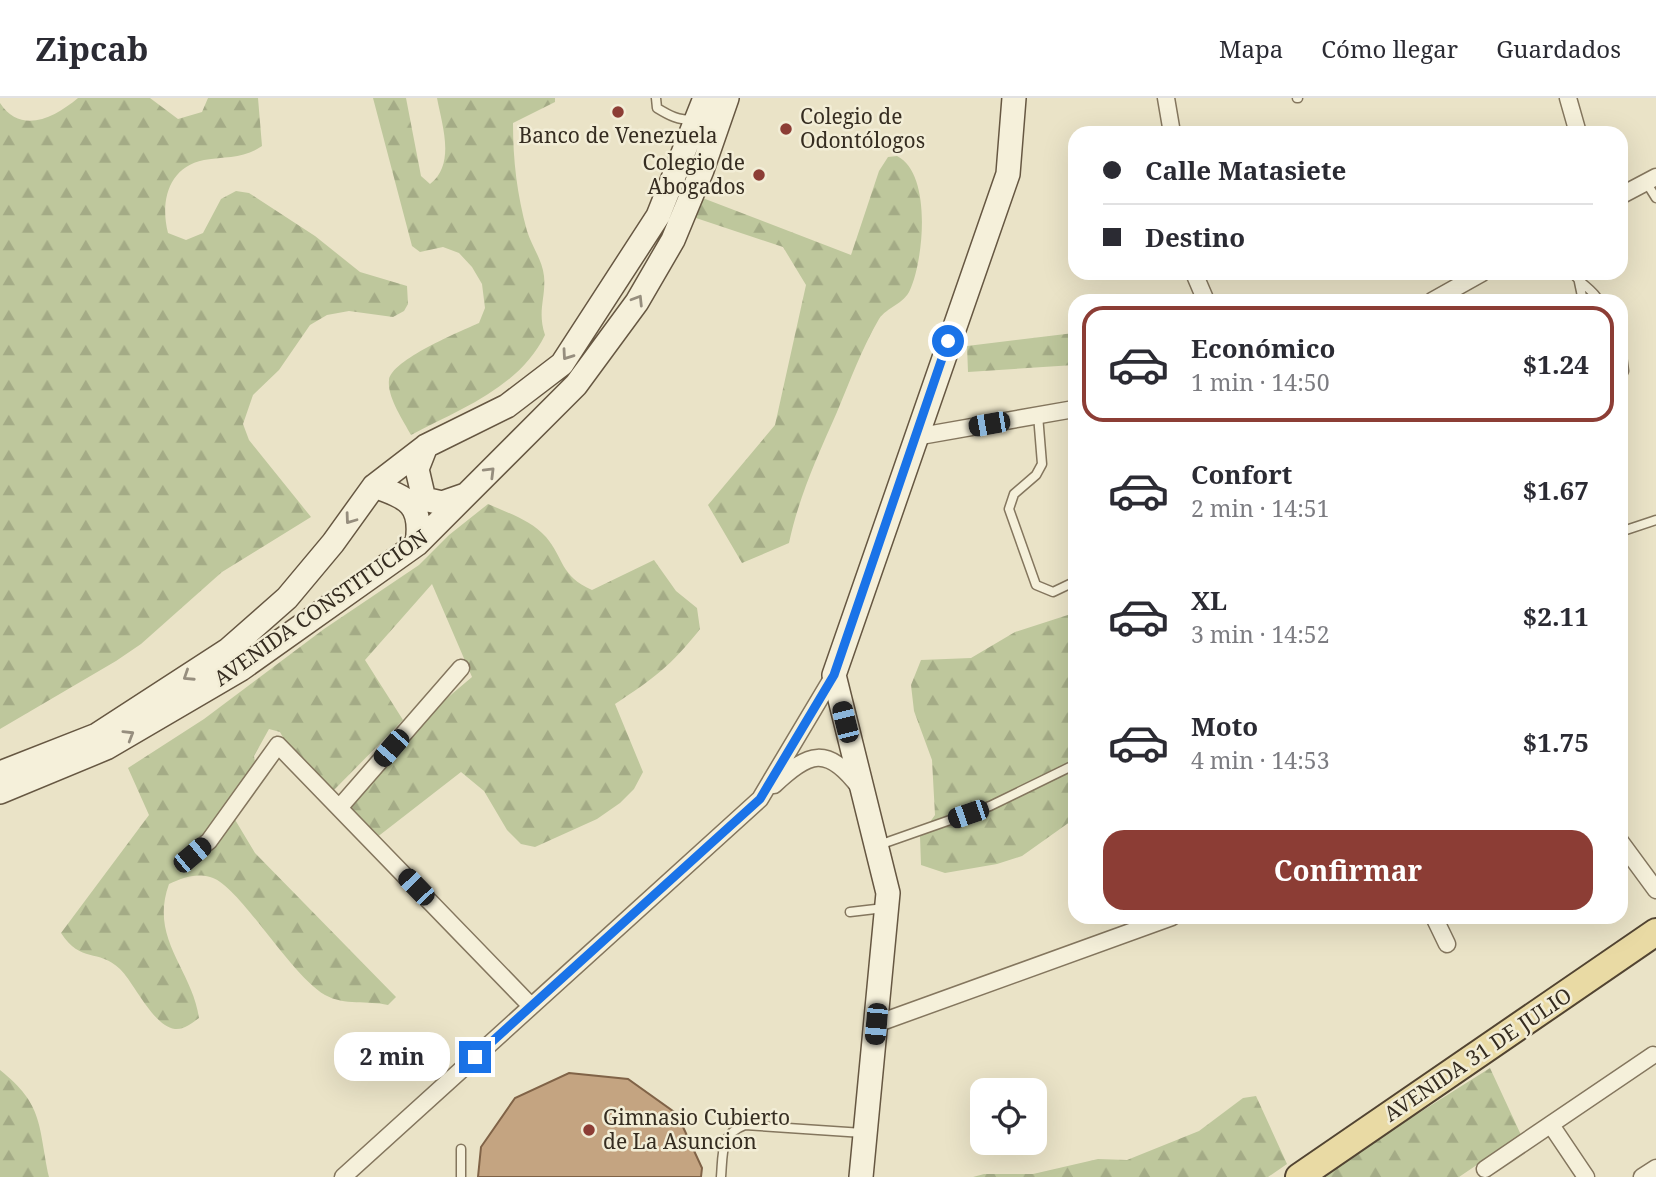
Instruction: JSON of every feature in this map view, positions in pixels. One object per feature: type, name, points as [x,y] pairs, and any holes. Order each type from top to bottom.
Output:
[{"type":"main road","name":"AVENIDA 31 DE JULIO","points":[[1299,1177],[1656,932]]},
{"type":"street","name":"AVENIDA CONSTITUCIÓN","points":[[0,774],[97,735],[228,650],[287,598],[333,543],[374,486],[426,446],[507,406],[562,364],[658,216],[705,98]]},
{"type":"street","name":"AVENIDA CONSTITUCIÓN","points":[[0,792],[106,748],[241,669],[417,544],[576,385],[637,302],[673,240],[702,170],[727,98]]},
{"type":"street","points":[[760,799],[834,675],[1008,174],[1014,98]]},
{"type":"street","points":[[1167,98],[1171,126]]},
{"type":"street","points":[[1567,98],[1576,126]]},
{"type":"street","points":[[1628,192],[1651,179]]},
{"type":"street","points":[[1444,294],[1470,280]]},
{"type":"street","points":[[915,437],[1068,410]]},
{"type":"street","points":[[426,446],[417,469],[418,484],[424,499],[442,503],[469,494]]},
{"type":"street","points":[[374,486],[405,497],[413,507],[420,523],[417,544]]},
{"type":"street","points":[[339,808],[461,668]]},
{"type":"street","points":[[834,675],[888,893],[861,1177]]},
{"type":"street","points":[[192,855],[209,841],[278,745],[531,1006]]},
{"type":"street","points":[[343,1177],[808,758],[834,760],[863,793]]},
{"type":"street","points":[[1628,852],[1656,890]]},
{"type":"street","points":[[876,1024],[1153,924]]},
{"type":"street","points":[[1437,924],[1447,944]]},
{"type":"street","points":[[1485,1169],[1653,1055]]},
{"type":"street","points":[[1550,1125],[1586,1177]]},
{"type":"street","points":[[1642,1177],[1656,1168]]},
{"type":"lane","points":[[656,98],[657,108],[678,120],[696,120]]},
{"type":"lane","points":[[1651,179],[1656,198]]},
{"type":"lane","points":[[1579,282],[1582,294]]},
{"type":"lane","points":[[1579,282],[1596,294]]},
{"type":"lane","points":[[1038,415],[1042,464],[1036,475],[1014,495],[1010,516],[1036,585],[1053,592],[1068,585]]},
{"type":"lane","points":[[1628,529],[1656,520]]},
{"type":"lane","points":[[876,846],[990,806],[1068,768]]},
{"type":"lane","points":[[850,912],[887,907]]},
{"type":"lane","points":[[721,1177],[724,1142],[731,1130],[745,1125],[866,1134]]},
{"type":"lane","points":[[461,1149],[461,1177]]},
{"type":"green space","points":[[78,98],[150,98],[178,119],[202,112],[208,98],[258,98],[262,146],[241,155],[204,160],[182,170],[175,178],[166,198],[168,233],[186,240],[203,233],[221,199],[236,191],[249,193],[315,236],[360,272],[407,286],[408,304],[404,311],[393,317],[349,311],[327,315],[310,325],[279,370],[253,395],[243,424],[249,440],[311,517],[222,572],[141,644],[0,729],[0,103],[8,113],[28,121],[59,112]]},
{"type":"green space","points":[[373,98],[406,98],[421,176],[430,184],[438,176],[445,155],[444,132],[437,98],[555,98],[555,102],[513,123],[521,204],[527,231],[544,276],[542,319],[545,335],[534,353],[504,383],[468,406],[411,435],[390,394],[389,380],[393,372],[428,347],[479,323],[485,308],[482,284],[459,253],[443,247],[420,252],[412,246]]},
{"type":"green space","points":[[897,156],[908,165],[916,180],[922,218],[919,258],[910,290],[904,299],[882,315],[867,341],[810,476],[789,543],[742,563],[708,505],[775,425],[806,285],[783,247],[693,217],[700,197],[851,255],[879,171],[888,157]]},
{"type":"green space","points":[[1068,334],[1068,365],[968,372],[967,346]]},
{"type":"green space","points":[[488,504],[540,531],[552,545],[568,573],[592,590],[654,560],[676,591],[697,608],[700,629],[690,642],[661,671],[615,704],[643,772],[634,789],[597,819],[535,847],[521,844],[507,830],[484,791],[461,772],[376,838],[353,819],[349,803],[420,721],[472,677],[432,584],[365,660],[403,720],[332,792],[287,744],[280,732],[269,729],[254,756],[259,786],[234,818],[255,853],[396,997],[388,1005],[340,1001],[325,995],[296,969],[249,911],[222,883],[210,877],[194,876],[169,884],[164,904],[164,921],[168,938],[195,1000],[199,1018],[182,1028],[167,1026],[152,1013],[120,969],[104,959],[76,949],[61,933],[149,815],[128,768],[204,719],[324,629],[419,565],[449,535]]},
{"type":"green space","points":[[1068,615],[1068,823],[1022,856],[997,864],[945,873],[921,865],[920,836],[935,815],[932,760],[914,711],[911,685],[921,660],[971,658],[1015,632]]},
{"type":"green space","points":[[1490,1068],[1521,1135],[1459,1177],[1324,1177],[1338,1164]]},
{"type":"green space","points":[[0,1070],[25,1094],[32,1106],[37,1117],[49,1177],[0,1177]]},
{"type":"green space","points":[[1256,1096],[1287,1164],[1268,1177],[973,1177],[984,1174],[1033,1174],[1098,1159],[1127,1160],[1199,1131],[1243,1098]]},
{"type":"building","name":"Gimnasio Cubierto de La Asuncion","points":[[569,1073],[628,1079],[677,1114],[702,1168],[701,1177],[478,1177],[481,1147],[515,1098]]},
{"type":"place","name":"Banco de Venezuela","points":[[618,112]]},
{"type":"place","name":"Colegio de Odontólogos","points":[[786,129]]},
{"type":"place","name":"Colegio de Abogados","points":[[759,175]]},
{"type":"place","name":"Gimnasio Cubierto de La Asuncion","points":[[589,1130]]},
{"type":"route","points":[[475,1057],[760,799],[834,675],[948,341]]}]
